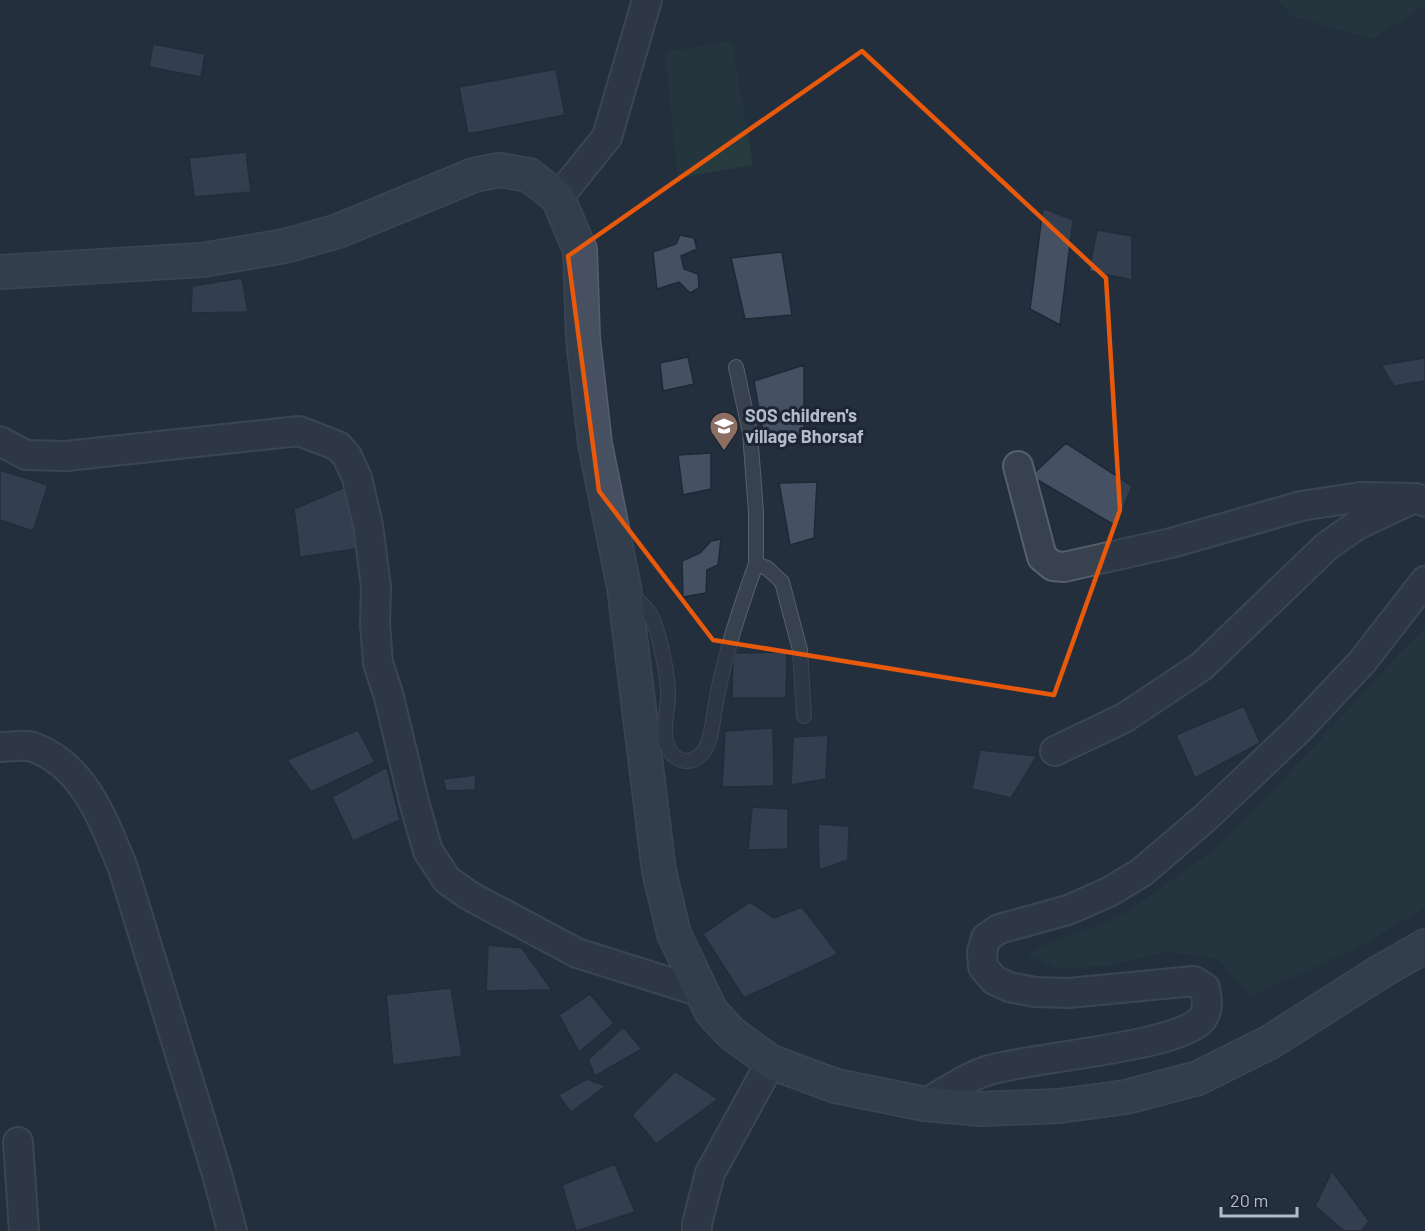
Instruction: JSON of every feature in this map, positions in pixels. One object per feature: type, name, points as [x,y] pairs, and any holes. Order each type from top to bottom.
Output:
[{"type":"main road","points":[[0,272],[202,260],[285,246],[338,231],[474,175],[499,170],[529,175],[558,198],[580,250],[583,338],[595,444],[624,587],[659,871],[674,934],[711,1011],[731,1033],[771,1062],[836,1086],[925,1104],[981,1109],[1059,1106],[1126,1097],[1198,1078],[1269,1042],[1425,946]]},
{"type":"street","points":[[558,198],[607,137],[648,0]]},
{"type":"street","points":[[0,441],[26,455],[66,456],[299,431],[338,446],[347,456],[357,478],[368,525],[376,587],[375,624],[378,663],[389,697],[428,851],[447,880],[470,896],[577,953],[701,992]]},
{"type":"street","points":[[1018,466],[1042,556],[1053,566],[1064,567],[1171,543],[1301,506],[1360,497],[1420,500]]},
{"type":"street","points":[[1055,752],[1124,718],[1202,666],[1327,546],[1357,525],[1420,500]]},
{"type":"street","points":[[925,1104],[984,1072],[1020,1063],[1144,1042],[1179,1032],[1201,1019],[1208,1004],[1205,988],[1194,981],[1068,993],[1035,992],[1009,987],[994,980],[983,966],[982,952],[986,938],[999,929],[1068,910],[1109,892],[1142,872],[1205,818],[1298,730],[1362,662],[1425,581]]},
{"type":"street","points":[[0,747],[31,747],[64,765],[87,791],[105,826],[123,868],[217,1174],[232,1231]]},
{"type":"street","points":[[697,1231],[711,1173],[771,1062]]},
{"type":"street","points":[[18,1142],[24,1231]]},
{"type":"lane","points":[[624,587],[649,612],[664,662],[668,686],[665,720],[668,748],[675,757],[682,761],[694,760],[703,754],[711,733],[723,667],[737,616],[756,564],[756,512],[750,433],[736,367]]},
{"type":"lane","points":[[756,564],[767,568],[783,582],[800,650],[804,717]]},
{"type":"highlighted area","points":[[862,51],[1106,278],[1120,510],[1054,695],[713,640],[599,491],[568,256]]},
{"type":"green space","points":[[1279,0],[1425,0],[1425,5],[1372,39],[1291,16]]},
{"type":"green space","points":[[732,41],[753,165],[678,178],[665,52]]},
{"type":"green space","points":[[1425,629],[1425,908],[1355,949],[1250,996],[1218,959],[1168,952],[1106,966],[1058,969],[1027,955],[1125,914],[1211,852],[1284,779]]},
{"type":"building","points":[[153,44],[205,54],[201,77],[149,67]]},
{"type":"building","points":[[556,69],[565,115],[468,134],[459,87]]},
{"type":"building","points":[[246,152],[251,192],[194,197],[189,158]]},
{"type":"building","points":[[1043,208],[1073,220],[1060,325],[1030,309]]},
{"type":"building","points":[[1097,230],[1132,236],[1132,280],[1089,271]]},
{"type":"building","points":[[680,235],[694,238],[697,249],[681,256],[684,269],[698,274],[699,288],[690,293],[679,282],[657,289],[653,252],[676,244]]},
{"type":"building","points":[[782,252],[792,315],[745,319],[731,258]]},
{"type":"building","points":[[242,278],[248,312],[191,313],[192,286]]},
{"type":"building","points":[[688,357],[694,384],[663,391],[660,363]]},
{"type":"building","points":[[1425,358],[1425,381],[1394,386],[1381,365]]},
{"type":"building","points":[[804,365],[804,439],[765,444],[754,381]]},
{"type":"building","points":[[1066,443],[1132,486],[1116,526],[1031,476]]},
{"type":"building","points":[[711,453],[711,489],[683,495],[678,455]]},
{"type":"building","points":[[0,470],[48,485],[33,531],[0,520]]},
{"type":"building","points":[[817,482],[814,538],[790,545],[779,483]]},
{"type":"building","points":[[345,487],[363,548],[300,557],[294,509]]},
{"type":"building","points":[[721,539],[718,565],[707,570],[706,593],[683,597],[682,561],[700,553],[711,541]]},
{"type":"building","points":[[787,652],[786,698],[732,698],[733,653]]},
{"type":"building","points":[[1244,706],[1260,743],[1195,778],[1176,735]]},
{"type":"building","points":[[773,728],[774,786],[722,787],[725,731]]},
{"type":"building","points":[[358,730],[375,762],[311,792],[287,760]]},
{"type":"building","points":[[828,735],[826,779],[791,785],[793,737]]},
{"type":"building","points":[[980,750],[1037,756],[1011,798],[972,789]]},
{"type":"building","points":[[387,767],[400,820],[353,841],[332,797]]},
{"type":"building","points":[[476,775],[475,790],[446,791],[443,779]]},
{"type":"building","points":[[752,807],[788,809],[788,849],[748,850]]},
{"type":"building","points":[[818,824],[849,826],[848,860],[819,870]]},
{"type":"building","points":[[750,902],[774,918],[802,907],[838,954],[744,998],[703,934]]},
{"type":"building","points":[[488,945],[522,948],[552,990],[486,991]]},
{"type":"building","points":[[451,988],[462,1056],[393,1065],[386,995]]},
{"type":"building","points":[[590,994],[614,1023],[579,1052],[559,1015]]},
{"type":"building","points":[[623,1027],[642,1049],[595,1076],[588,1060]]},
{"type":"building","points":[[675,1071],[718,1099],[656,1144],[632,1115]]},
{"type":"building","points":[[587,1079],[606,1086],[571,1112],[558,1095]]},
{"type":"building","points":[[615,1164],[635,1212],[576,1231],[562,1185]]},
{"type":"building","points":[[1332,1171],[1369,1221],[1362,1231],[1344,1231],[1315,1206]]},
{"type":"place","name":"SOS children's village Bhorsaf","points":[[724,452]]}]
